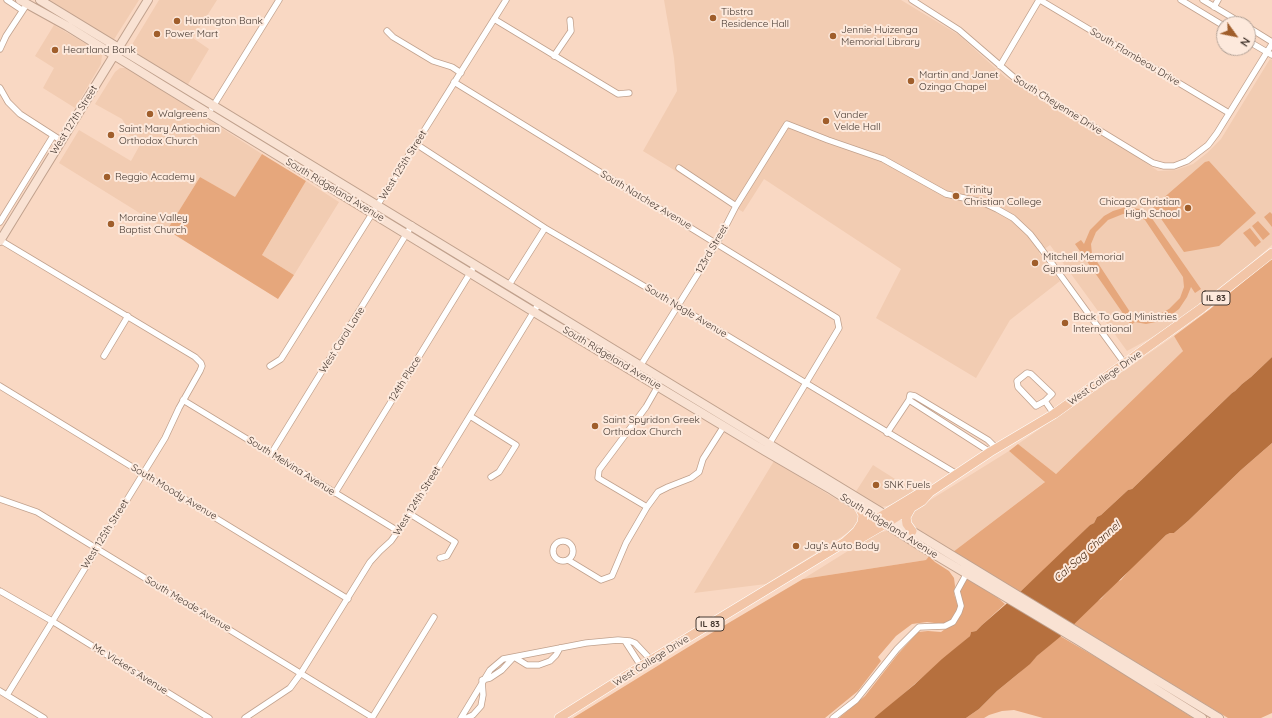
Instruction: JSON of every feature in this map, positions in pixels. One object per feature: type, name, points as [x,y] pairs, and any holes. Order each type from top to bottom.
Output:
[{"type":"main road","name":"South Ridgeland Avenue","points":[[40,0],[208,114],[471,272],[534,312],[764,451],[859,507],[912,531],[969,570]]},
{"type":"main road","name":"West 127th Street","points":[[0,240],[148,0]]},
{"type":"main road","name":"South Ridgeland Avenue","points":[[23,5],[67,26],[214,105],[769,443],[885,519],[1081,638],[1219,718]]},
{"type":"main road","name":"West College Drive","points":[[559,718],[641,666],[845,542],[857,531],[911,508],[922,501],[930,492],[993,450],[1054,414],[1125,364],[1202,308],[1272,253]]},
{"type":"main road","name":"West College Drive","points":[[845,542],[860,538],[918,494],[930,492]]},
{"type":"main road","points":[[857,531],[862,523],[863,515],[859,507]]},
{"type":"main road","points":[[911,508],[906,518],[907,524],[912,531]]},
{"type":"main road","name":"South Ridgeland Avenue","points":[[1081,638],[1202,718]]},
{"type":"street","points":[[0,49],[23,5],[7,0]]},
{"type":"street","points":[[208,114],[279,0]]},
{"type":"street","name":"West 125th Street","points":[[270,366],[281,359],[506,0]]},
{"type":"street","name":"South Cheyenne Drive","points":[[912,0],[960,30],[1017,80],[1153,162],[1164,166],[1174,166],[1187,161],[1208,145],[1229,113]]},
{"type":"street","points":[[1000,66],[1040,0]]},
{"type":"street","name":"South Flambeau Drive","points":[[1040,0],[1229,113]]},
{"type":"street","points":[[1181,0],[1216,21]]},
{"type":"street","points":[[1203,0],[1229,16]]},
{"type":"street","points":[[1214,7],[1218,0]]},
{"type":"street","points":[[494,19],[618,94],[629,93]]},
{"type":"street","points":[[554,56],[571,31],[570,20]]},
{"type":"street","points":[[387,31],[393,37],[433,61],[452,67],[461,73]]},
{"type":"street","points":[[1229,113],[1269,54],[1272,43],[1256,32]]},
{"type":"street","points":[[1256,46],[1269,54]]},
{"type":"street","name":"South Natchez Avenue","points":[[454,82],[837,318],[839,328],[806,383]]},
{"type":"street","points":[[0,88],[14,109],[62,141]]},
{"type":"street","name":"123rd Street","points":[[636,373],[717,243],[736,206],[787,124],[883,159],[946,194],[982,202],[1013,218],[1030,234],[1040,247],[1125,364]]},
{"type":"street","points":[[0,222],[53,136]]},
{"type":"street","name":"South Nagle Avenue","points":[[416,144],[545,228],[678,306],[957,474]]},
{"type":"street","points":[[679,168],[736,206]]},
{"type":"street","name":"West Carol Lane","points":[[271,454],[412,225]]},
{"type":"street","points":[[509,285],[545,228]]},
{"type":"street","points":[[0,240],[128,316],[104,356]]},
{"type":"street","name":"124th Place","points":[[335,493],[476,264]]},
{"type":"street","name":"West 124th Street","points":[[245,718],[290,688],[301,673],[370,562],[391,541],[410,514],[540,303]]},
{"type":"street","name":"West 125th Street","points":[[7,695],[165,438],[183,400],[202,366],[195,357],[128,316]]},
{"type":"street","points":[[1027,373],[1032,374],[1052,394],[1045,401],[1036,406],[1018,387],[1017,381],[1027,373]]},
{"type":"street","points":[[764,451],[806,383]]},
{"type":"street","name":"South Moody Avenue","points":[[0,386],[348,599]]},
{"type":"street","points":[[647,507],[598,478],[599,470],[646,407],[658,386]]},
{"type":"street","points":[[887,433],[909,400],[910,395],[988,440],[993,450]]},
{"type":"street","name":"South Melvina Avenue","points":[[183,400],[398,531]]},
{"type":"street","points":[[909,400],[993,450]]},
{"type":"street","points":[[1045,401],[1054,414]]},
{"type":"street","points":[[937,418],[941,412]]},
{"type":"street","points":[[470,416],[516,445],[498,472],[491,476]]},
{"type":"street","points":[[568,560],[601,580],[612,576],[626,543],[647,507],[658,492],[691,478],[699,472],[703,459],[724,426]]},
{"type":"street","name":"South Meade Avenue","points":[[0,499],[37,512],[372,718]]},
{"type":"street","points":[[410,514],[455,542],[447,556],[440,558]]},
{"type":"street","points":[[833,718],[856,700],[918,627],[944,626],[953,622],[961,606],[957,591],[969,570]]},
{"type":"street","name":"Mc Vickers Avenue","points":[[0,591],[52,621],[209,718]]},
{"type":"street","points":[[372,718],[434,617]]},
{"type":"street","points":[[461,718],[482,680],[490,678],[502,670],[514,657],[586,643],[618,640],[635,643],[651,660]]},
{"type":"street","points":[[625,641],[641,666]]},
{"type":"street","points":[[514,657],[527,665],[538,665],[550,661],[560,648]]},
{"type":"street","points":[[467,718],[473,715],[481,706],[483,695],[482,680]]},
{"type":"street","points":[[0,691],[44,718]]},
{"type":"shaded area","points":[[46,0],[139,0],[113,41]]},
{"type":"shaded area","points":[[159,0],[217,0],[193,38],[209,49],[187,86],[133,53],[133,43]]},
{"type":"shaded area","name":"Trinity Christian College","points":[[664,0],[901,0],[959,35],[1006,78],[1116,143],[1158,171],[1176,170],[1193,164],[1221,139],[1270,59],[1272,60],[1272,245],[1235,277],[1186,315],[1149,339],[1127,351],[1050,245],[1039,253],[1060,281],[1010,320],[976,378],[876,318],[901,269],[764,179],[743,212],[643,151],[677,91],[674,58]]},
{"type":"shaded area","points":[[54,25],[100,52],[102,55],[101,64],[75,108],[43,88],[54,68],[35,56]]},
{"type":"shaded area","points":[[120,68],[128,68],[262,154],[235,198],[200,177],[167,230],[59,163],[79,130],[131,161],[141,143],[129,135],[130,132],[122,119],[95,104],[115,72]]},
{"type":"shaded area","points":[[262,154],[306,181],[262,255],[294,275],[278,299],[167,230],[200,177],[235,197]]},
{"type":"shaded area","points":[[1209,161],[1256,213],[1219,246],[1184,252],[1153,207],[1205,162]]},
{"type":"shaded area","points":[[306,181],[339,202],[294,275],[262,255]]},
{"type":"shaded area","points":[[1126,207],[1140,209],[1151,217],[1201,289],[1195,293],[1191,287],[1187,297],[1179,309],[1167,318],[1146,324],[1135,322],[1131,325],[1075,244],[1081,240],[1084,244],[1090,230],[1104,216],[1113,211]],"holes":[[[1123,214],[1137,215],[1145,220],[1183,277],[1184,287],[1180,298],[1169,309],[1158,315],[1142,317],[1130,312],[1092,254],[1091,244],[1096,232],[1108,220]]]},
{"type":"shaded area","points":[[1270,212],[1272,214],[1272,227],[1264,217]]},
{"type":"shaded area","points":[[1258,221],[1270,234],[1263,240],[1252,226]]},
{"type":"shaded area","points":[[1250,228],[1261,242],[1255,247],[1243,233]]},
{"type":"shaded area","points":[[1272,258],[1272,357],[1232,393],[1132,489],[1128,490],[1097,517],[1094,523],[1090,525],[1020,592],[953,552],[1045,482],[1009,451],[1018,444],[1056,474],[1183,351],[1174,336],[1209,310]]},
{"type":"shaded area","points":[[1174,336],[1184,350],[1056,474],[1018,444]]},
{"type":"shaded area","points":[[1272,443],[1272,713],[1261,718],[1228,718],[1073,624],[1101,599],[1116,582],[1121,580],[1131,568],[1166,535],[1174,533],[1188,521],[1241,470]]},
{"type":"shaded area","points":[[1009,451],[1046,481],[953,552],[911,526],[909,520],[911,513]]},
{"type":"shaded area","points":[[774,461],[857,512],[859,515],[858,524],[854,529],[766,584],[694,593]]},
{"type":"shaded area","points":[[873,465],[914,491],[897,502],[880,507],[855,493]]},
{"type":"shaded area","points":[[887,531],[895,534],[929,556],[926,560],[803,579],[872,536]]},
{"type":"shaded area","points":[[929,556],[949,571],[954,578],[954,594],[958,606],[955,616],[951,620],[942,624],[927,622],[912,624],[896,636],[878,657],[881,661],[858,691],[825,718],[573,718],[698,641],[803,579],[926,560]]},
{"type":"shaded area","points":[[965,577],[1005,604],[976,631],[971,632],[970,636],[879,715],[874,718],[839,718],[865,696],[898,654],[918,632],[941,632],[955,622],[961,615],[962,609],[959,593]]},
{"type":"shaded area","points":[[1060,636],[1118,670],[1193,718],[1043,718],[1014,710],[1002,711],[984,718],[966,718],[979,709],[997,691]]},
{"type":"water","name":"Cal-Sag Channel","points":[[1272,357],[1272,443],[1241,470],[1188,521],[1174,533],[1166,535],[1066,632],[997,691],[979,709],[966,718],[874,718],[970,636],[971,632],[976,631],[1020,592],[1090,525],[1094,523],[1097,517],[1128,490],[1132,489],[1232,393]]},
{"type":"place","name":"Tibstra Residence Hall","points":[[713,18]]},
{"type":"place","name":"Huntington Bank","points":[[177,21]]},
{"type":"place","name":"Power Mart","points":[[157,34]]},
{"type":"place","name":"Jennie Huizenga Memorial Library","points":[[833,36]]},
{"type":"place","name":"Heartland Bank","points":[[55,50]]},
{"type":"place","name":"Martin and Janet Ozinga Chapel","points":[[911,81]]},
{"type":"place","name":"Walgreens","points":[[150,114]]},
{"type":"place","name":"Vander Velde Hall","points":[[826,121]]},
{"type":"place","name":"Saint Mary Antiochian Orthodox Church","points":[[111,135]]},
{"type":"place","name":"Reggio Academy","points":[[107,177]]},
{"type":"place","name":"Trinity Christian College","points":[[956,196]]},
{"type":"place","name":"Chicago Christian High School","points":[[1188,208]]},
{"type":"place","name":"Moraine Valley Baptist Church","points":[[111,224]]},
{"type":"place","name":"Mitchell Memorial Gymnasium","points":[[1035,263]]},
{"type":"place","name":"Back To God Ministries International","points":[[1065,323]]},
{"type":"place","name":"Saint Spyridon Greek Orthodox Church","points":[[595,426]]},
{"type":"place","name":"SNK Fuels","points":[[876,485]]},
{"type":"place","name":"Jay's Auto Body","points":[[796,546]]}]
